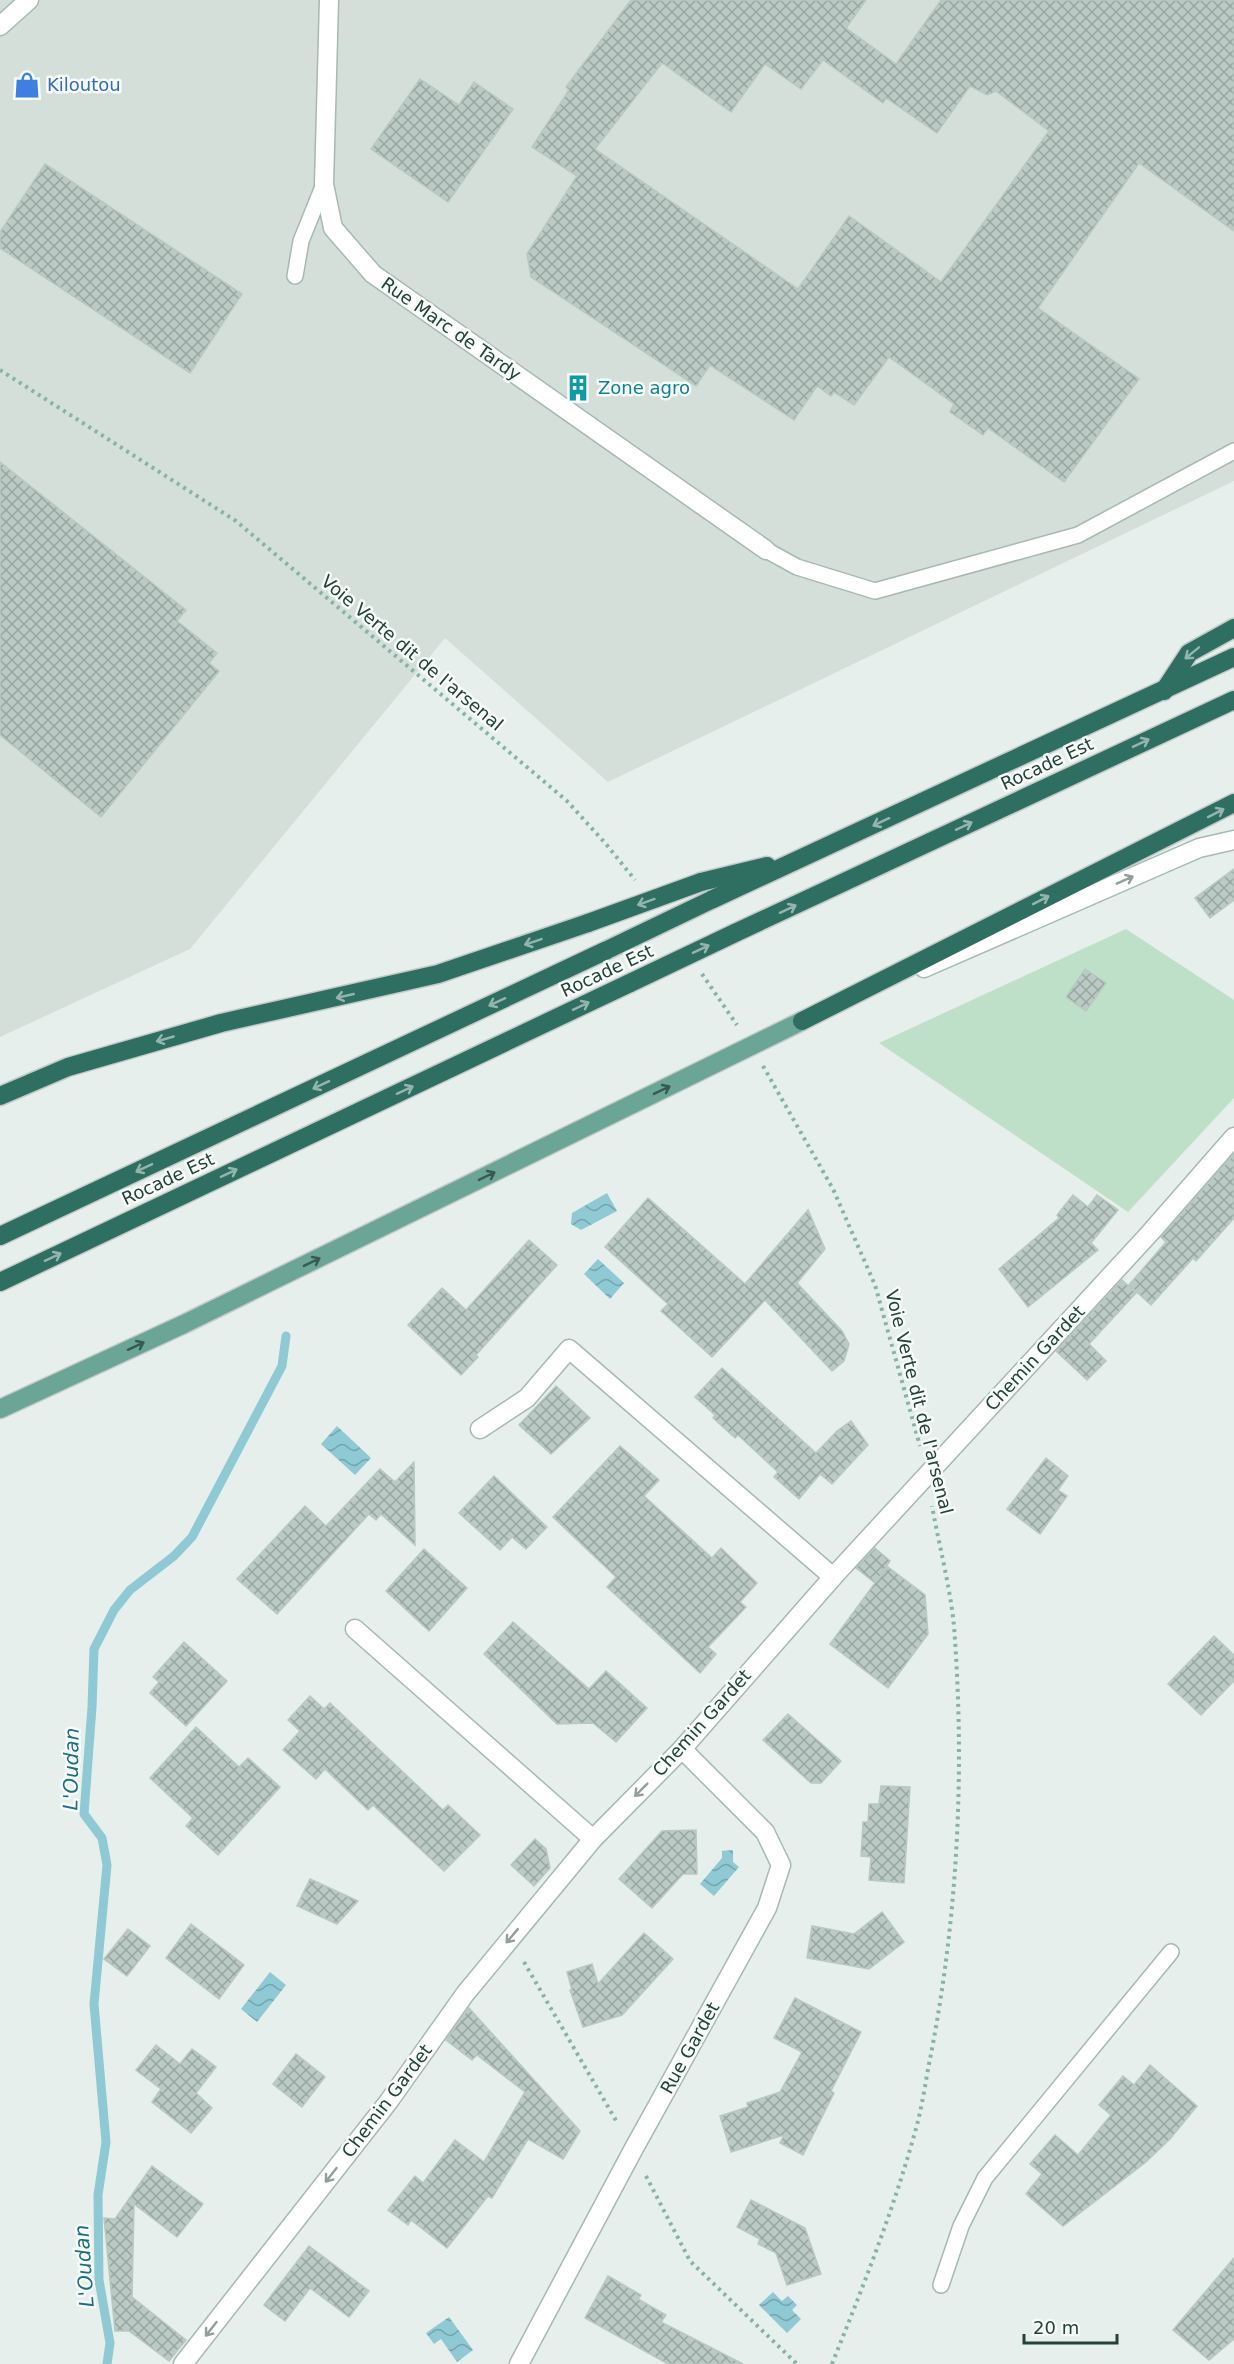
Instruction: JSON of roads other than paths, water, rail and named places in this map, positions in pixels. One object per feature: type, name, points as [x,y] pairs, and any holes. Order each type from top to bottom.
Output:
[{"type":"highway","points":[[1163,692],[1189,653],[1234,628]]},
{"type":"highway","name":"Rocade Est","points":[[0,1236],[711,900],[1163,692],[1234,657]]},
{"type":"highway","name":"Rocade Est","points":[[0,1282],[735,933],[1234,700]]},
{"type":"highway","points":[[802,1021],[1234,803]]},
{"type":"highway","points":[[0,1096],[68,1067],[222,1023],[438,974],[701,882],[806,856]]},
{"type":"main road","points":[[0,1409],[328,1254],[802,1021]]},
{"type":"main road","points":[[0,1415],[83,1370]]},
{"type":"street","points":[[0,26],[29,0]]},
{"type":"street","name":"Rue Marc de Tardy","points":[[329,0],[324,184],[333,228],[373,274],[766,550]]},
{"type":"street","points":[[802,1021],[1199,848],[1234,840]]},
{"type":"street","name":"Chemin Gardet","points":[[183,2364],[389,2101],[465,1994],[593,1839],[682,1749],[833,1577],[1142,1242],[1234,1137]]},
{"type":"street","points":[[480,1429],[527,1398],[569,1349],[833,1577]]},
{"type":"street","points":[[355,1629],[593,1839]]},
{"type":"street","name":"Rue Gardet","points":[[519,2364],[633,2150],[767,1908],[781,1865],[765,1832],[682,1749]]},
{"type":"lane","points":[[295,276],[301,241],[324,184]]},
{"type":"lane","points":[[766,550],[797,567],[875,591],[1078,535],[1234,452]]},
{"type":"lane","points":[[941,2284],[961,2226],[985,2178],[1171,1952]]},
{"type":"water","points":[[607,1193],[617,1211],[581,1230],[571,1224],[572,1213]]},
{"type":"water","points":[[598,1259],[624,1283],[610,1299],[584,1274]]},
{"type":"water","points":[[337,1426],[371,1458],[355,1475],[321,1444]]},
{"type":"water","points":[[733,1850],[733,1862],[739,1867],[714,1896],[700,1884],[722,1858],[722,1851]]},
{"type":"water","points":[[270,1972],[286,1985],[257,2022],[241,2009]]},
{"type":"water","points":[[773,2292],[782,2301],[788,2296],[797,2305],[792,2310],[801,2319],[787,2333],[759,2305]]},
{"type":"water","points":[[449,2317],[473,2350],[457,2362],[441,2339],[434,2344],[426,2333]]},
{"type":"waterway","name":"L'Oudan","points":[[107,2364],[110,2343],[99,2280],[98,2195],[106,2142],[94,2004],[107,1865],[102,1838],[84,1814],[94,1649],[114,1610],[130,1590],[174,1556],[192,1537],[282,1366],[286,1336]]},
{"type":"place","name":"Kiloutou","points":[[27,85]]},
{"type":"place","name":"Zone agro","points":[[578,388]]}]
